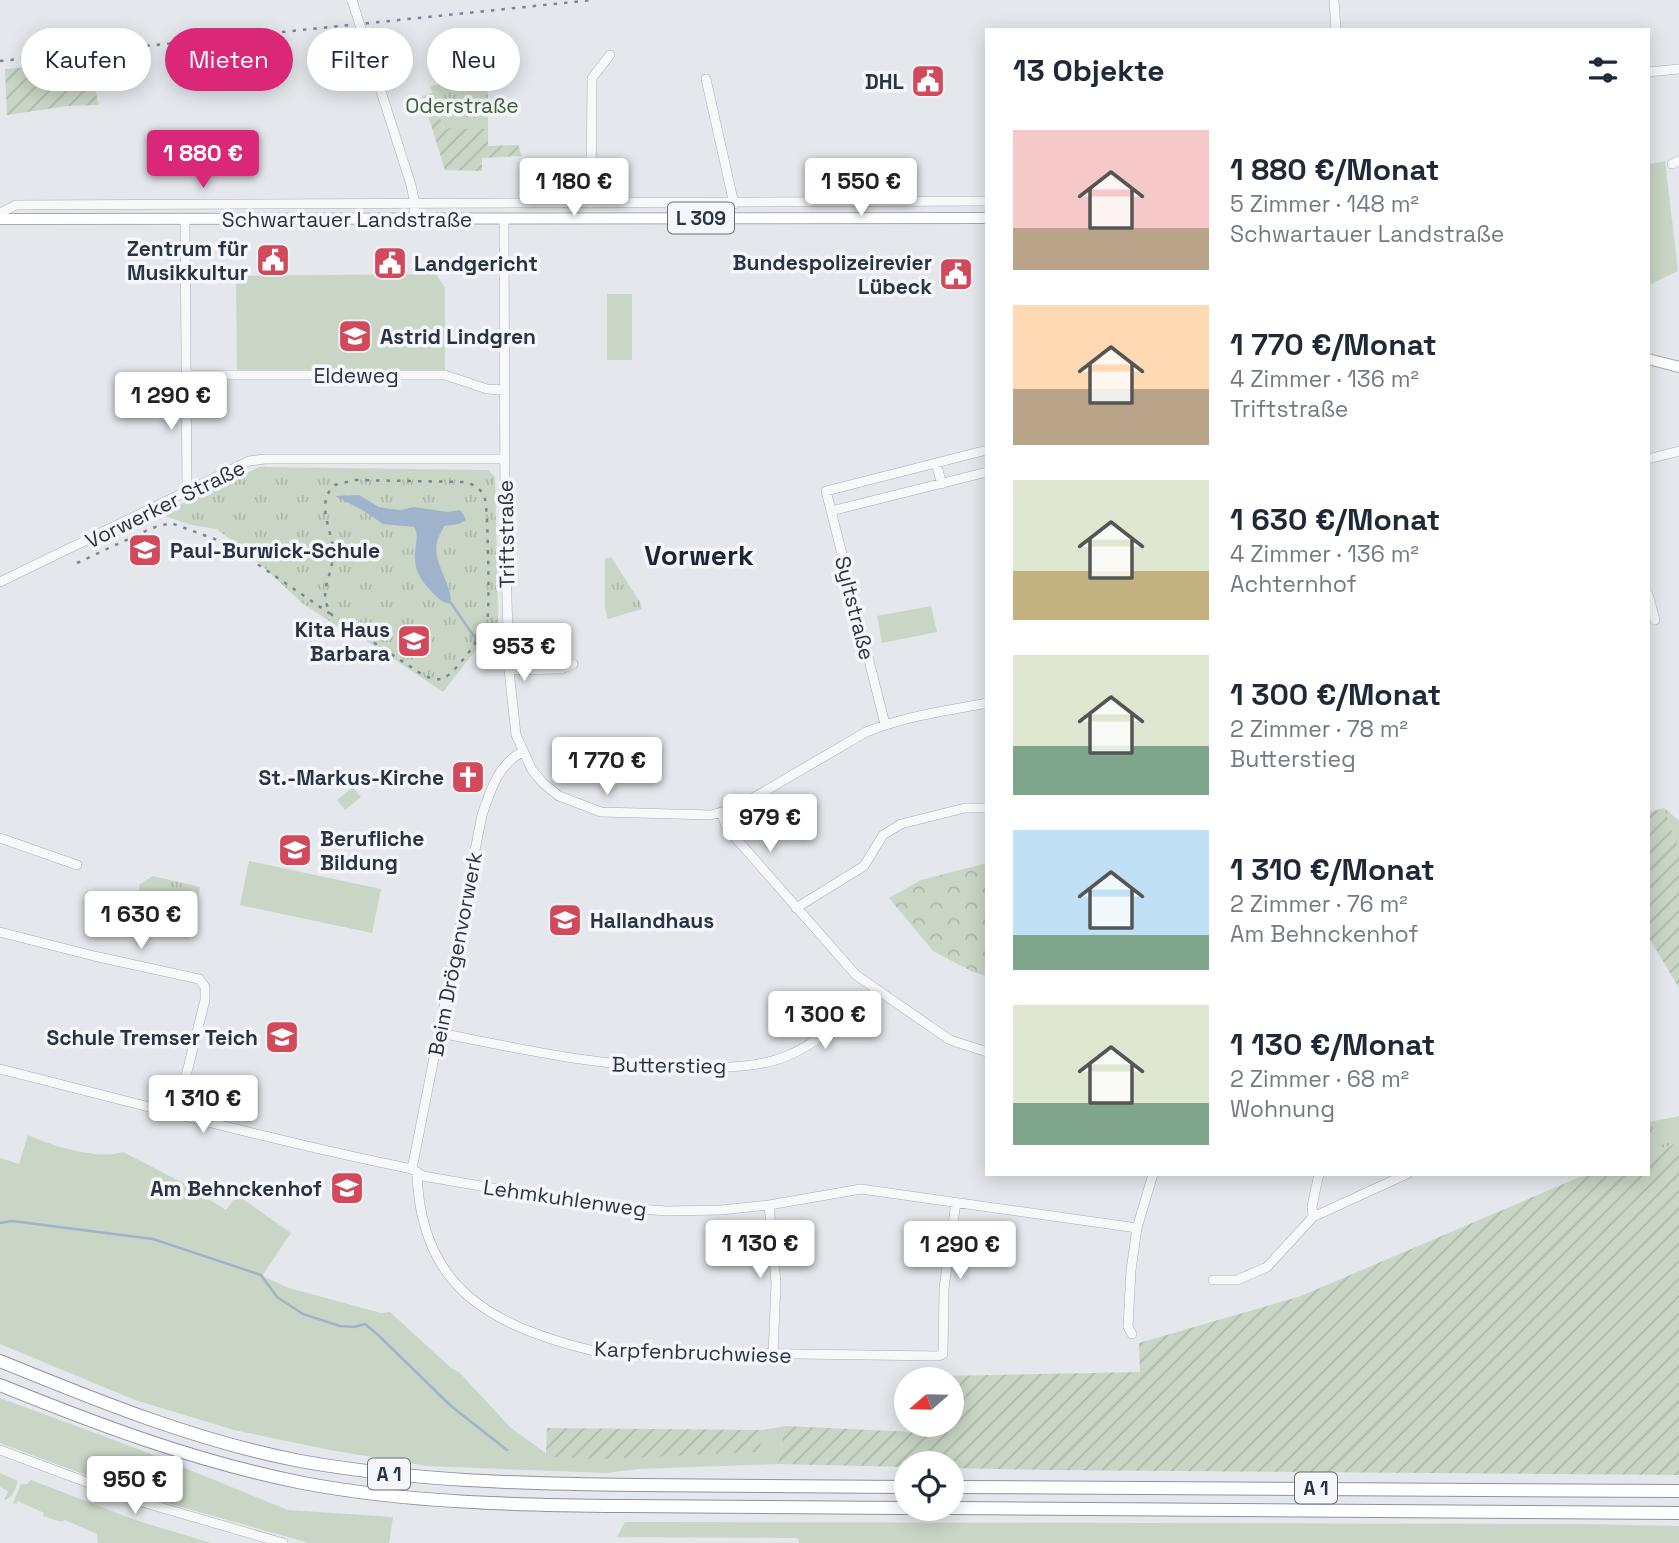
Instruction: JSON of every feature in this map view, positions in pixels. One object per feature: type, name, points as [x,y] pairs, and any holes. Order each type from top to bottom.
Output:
[{"type":"highway","name":"A 1","points":[[0,1361],[88,1398],[161,1424],[232,1445],[363,1471],[435,1479],[541,1484],[894,1486]]},
{"type":"highway","name":"A 1","points":[[0,1385],[89,1422],[169,1449],[220,1464],[363,1493],[481,1504],[894,1508]]},
{"type":"highway","name":"A 1","points":[[964,1487],[1679,1491]]},
{"type":"highway","name":"A 1","points":[[964,1508],[1679,1513]]},
{"type":"main road","name":"Schwartauer Landstraße","points":[[0,219],[985,218]]},
{"type":"main road","points":[[1650,360],[1679,367]]},
{"type":"street","points":[[352,0],[415,204],[414,219]]},
{"type":"street","points":[[1334,1],[1336,28]]},
{"type":"street","points":[[591,203],[592,78],[610,55]]},
{"type":"street","points":[[1650,72],[1679,69]]},
{"type":"street","points":[[706,79],[734,204]]},
{"type":"street","name":"Schwartauer Landstraße","points":[[0,213],[16,205],[985,201]]},
{"type":"street","points":[[186,219],[187,492]]},
{"type":"street","name":"Triftstraße","points":[[504,219],[505,459],[512,715],[522,752],[543,783],[559,796],[601,812],[699,816],[722,813],[736,808],[866,732],[885,724],[985,703]]},
{"type":"street","name":"Eldeweg","points":[[186,374],[445,375],[487,388],[504,390]]},
{"type":"street","points":[[942,484],[936,463],[985,451]]},
{"type":"street","points":[[1650,458],[1679,451]]},
{"type":"street","name":"Vorwerker Straße","points":[[0,582],[249,461],[505,459]]},
{"type":"street","name":"Syltstraße","points":[[885,724],[826,491],[936,463]]},
{"type":"street","points":[[831,511],[985,473]]},
{"type":"street","points":[[1650,601],[1655,620]]},
{"type":"street","points":[[509,670],[561,669],[573,664]]},
{"type":"street","name":"Beim Drögenvorwerk","points":[[415,1171],[482,815],[495,780],[505,763],[522,752]]},
{"type":"street","points":[[796,908],[864,866],[883,835],[901,824],[965,808],[985,808]]},
{"type":"street","points":[[722,813],[726,827],[856,975],[950,1040],[985,1051]]},
{"type":"street","points":[[0,838],[77,865]]},
{"type":"street","points":[[0,932],[198,979],[205,987],[205,1000],[177,1112]]},
{"type":"street","name":"Butterstieg","points":[[440,1033],[594,1063],[682,1068],[751,1065],[768,1062],[805,1047],[877,990]]},
{"type":"street","points":[[0,1069],[177,1112],[298,1146],[415,1171]]},
{"type":"street","name":"Lehmkuhlenweg","points":[[415,1171],[423,1176],[596,1206],[667,1211],[721,1210],[769,1205],[861,1189],[1137,1228]]},
{"type":"street","name":"Karpfenbruchwiese","points":[[415,1171],[427,1236],[444,1269],[471,1298],[492,1315],[517,1328],[552,1341],[594,1351],[939,1356],[943,1354],[944,1288],[956,1202]]},
{"type":"street","points":[[1132,1334],[1128,1327],[1131,1270],[1137,1228],[1152,1176]]},
{"type":"street","points":[[1313,1217],[1312,1206],[1319,1176]]},
{"type":"street","points":[[1213,1280],[1237,1280],[1267,1267],[1313,1217],[1403,1176]]},
{"type":"street","points":[[769,1205],[776,1283],[773,1354]]},
{"type":"street","points":[[0,1450],[135,1500],[283,1543]]},
{"type":"green space","points":[[21,68],[21,91],[96,91],[99,105],[67,106],[7,115],[5,69]]},
{"type":"green space","name":"Oderstraße","points":[[432,91],[488,91],[488,129],[444,129]]},
{"type":"green space","points":[[432,93],[444,129],[488,129],[488,146],[518,145],[522,156],[482,158],[482,171],[445,170],[422,96]]},
{"type":"green space","points":[[1665,161],[1678,271],[1650,285],[1650,163]]},
{"type":"green space","points":[[436,274],[445,288],[445,375],[237,375],[236,276]]},
{"type":"green space","points":[[607,294],[632,294],[632,360],[607,360]]},
{"type":"green space","points":[[259,467],[488,470],[495,477],[499,663],[492,662],[475,651],[443,692],[361,637],[343,630],[302,603],[217,529],[191,525],[160,514]]},
{"type":"green space","points":[[611,557],[642,609],[608,619],[605,608],[605,559]]},
{"type":"green space","points":[[931,606],[937,632],[882,643],[877,616]]},
{"type":"green space","points":[[353,787],[361,797],[345,810],[337,800]]},
{"type":"green space","points":[[1664,808],[1679,821],[1679,852]]},
{"type":"green space","points":[[1664,808],[1679,852],[1679,988],[1650,940],[1650,812]]},
{"type":"green space","points":[[249,861],[381,889],[372,933],[240,905]]},
{"type":"green space","points":[[985,864],[985,975],[933,951],[889,898],[921,880]]},
{"type":"green space","points":[[153,876],[200,887],[197,906],[189,903],[183,921],[151,915],[153,907],[137,903],[140,884]]},
{"type":"green space","points":[[1679,1116],[1679,1144],[1650,1151],[1650,1122]]},
{"type":"green space","points":[[28,1135],[88,1153],[123,1152],[187,1185],[226,1210],[237,1195],[291,1233],[262,1276],[289,1288],[381,1313],[390,1312],[451,1368],[459,1372],[511,1428],[551,1457],[758,1452],[763,1430],[785,1426],[778,1464],[638,1469],[606,1473],[427,1466],[234,1430],[135,1400],[0,1344],[0,1158],[19,1164]]},
{"type":"green space","points":[[1679,1144],[1679,1475],[964,1468],[964,1451],[894,1451],[894,1467],[778,1464],[785,1426],[894,1431],[894,1437],[964,1437],[964,1376],[1140,1372],[1139,1343],[1301,1296],[1582,1176],[1650,1176],[1650,1151]]},
{"type":"green space","points":[[0,1398],[133,1447],[288,1510],[393,1517],[389,1543],[309,1543],[139,1495],[0,1443]]},
{"type":"green space","points":[[547,1428],[763,1430],[759,1452],[601,1459],[551,1457],[546,1454]]},
{"type":"green space","points":[[0,1473],[18,1481],[12,1495],[4,1500],[8,1491],[0,1487]]},
{"type":"green space","points":[[31,1480],[135,1520],[211,1543],[98,1543],[97,1534],[65,1520],[61,1522],[43,1516],[44,1513],[18,1501],[13,1503],[21,1484],[27,1484]]},
{"type":"green space","points":[[625,1522],[1580,1524],[1679,1526],[1679,1543],[799,1543],[798,1538],[617,1537]]},
{"type":"water","points":[[359,495],[379,507],[390,509],[414,507],[448,512],[460,510],[466,520],[444,526],[436,550],[449,588],[451,603],[439,599],[418,574],[415,564],[417,535],[414,527],[383,524],[335,496]]},
{"type":"waterway","points":[[451,603],[473,635],[492,652]]},
{"type":"waterway","points":[[0,1223],[12,1221],[153,1239],[261,1275],[277,1297],[303,1314],[340,1326],[354,1327],[365,1324],[451,1406],[507,1450]]},
{"type":"railway","points":[[0,61],[593,0]]},
{"type":"railway","points":[[355,480],[466,482],[478,488],[484,496],[488,540],[487,623],[468,653],[444,678],[436,679],[423,675],[332,615],[327,606],[325,591],[333,553],[325,512],[326,499],[335,485],[355,480]]},
{"type":"railway","points":[[77,563],[152,528],[171,523],[228,544],[332,615]]},
{"type":"place","name":"DHL","points":[[928,81]]},
{"type":"place","name":"Zentrum für Musikkultur","points":[[273,260]]},
{"type":"place","name":"Landgericht","points":[[390,263]]},
{"type":"place","name":"Bundespolizeirevier Lübeck","points":[[956,274]]},
{"type":"place","name":"Astrid Lindgren","points":[[355,336]]},
{"type":"place","name":"Paul-Burwick-Schule","points":[[145,550]]},
{"type":"place","name":"Kita Haus Barbara","points":[[414,641]]},
{"type":"place","name":"St.-Markus-Kirche","points":[[468,777]]},
{"type":"place","name":"Berufliche Bildung","points":[[295,850]]},
{"type":"place","name":"Hallandhaus","points":[[565,920]]},
{"type":"place","name":"Schule Tremser Teich","points":[[282,1037]]},
{"type":"place","name":"Am Behnckenhof","points":[[347,1188]]},
{"type":"district","name":"Vorwerk","points":[[699,555]]}]
